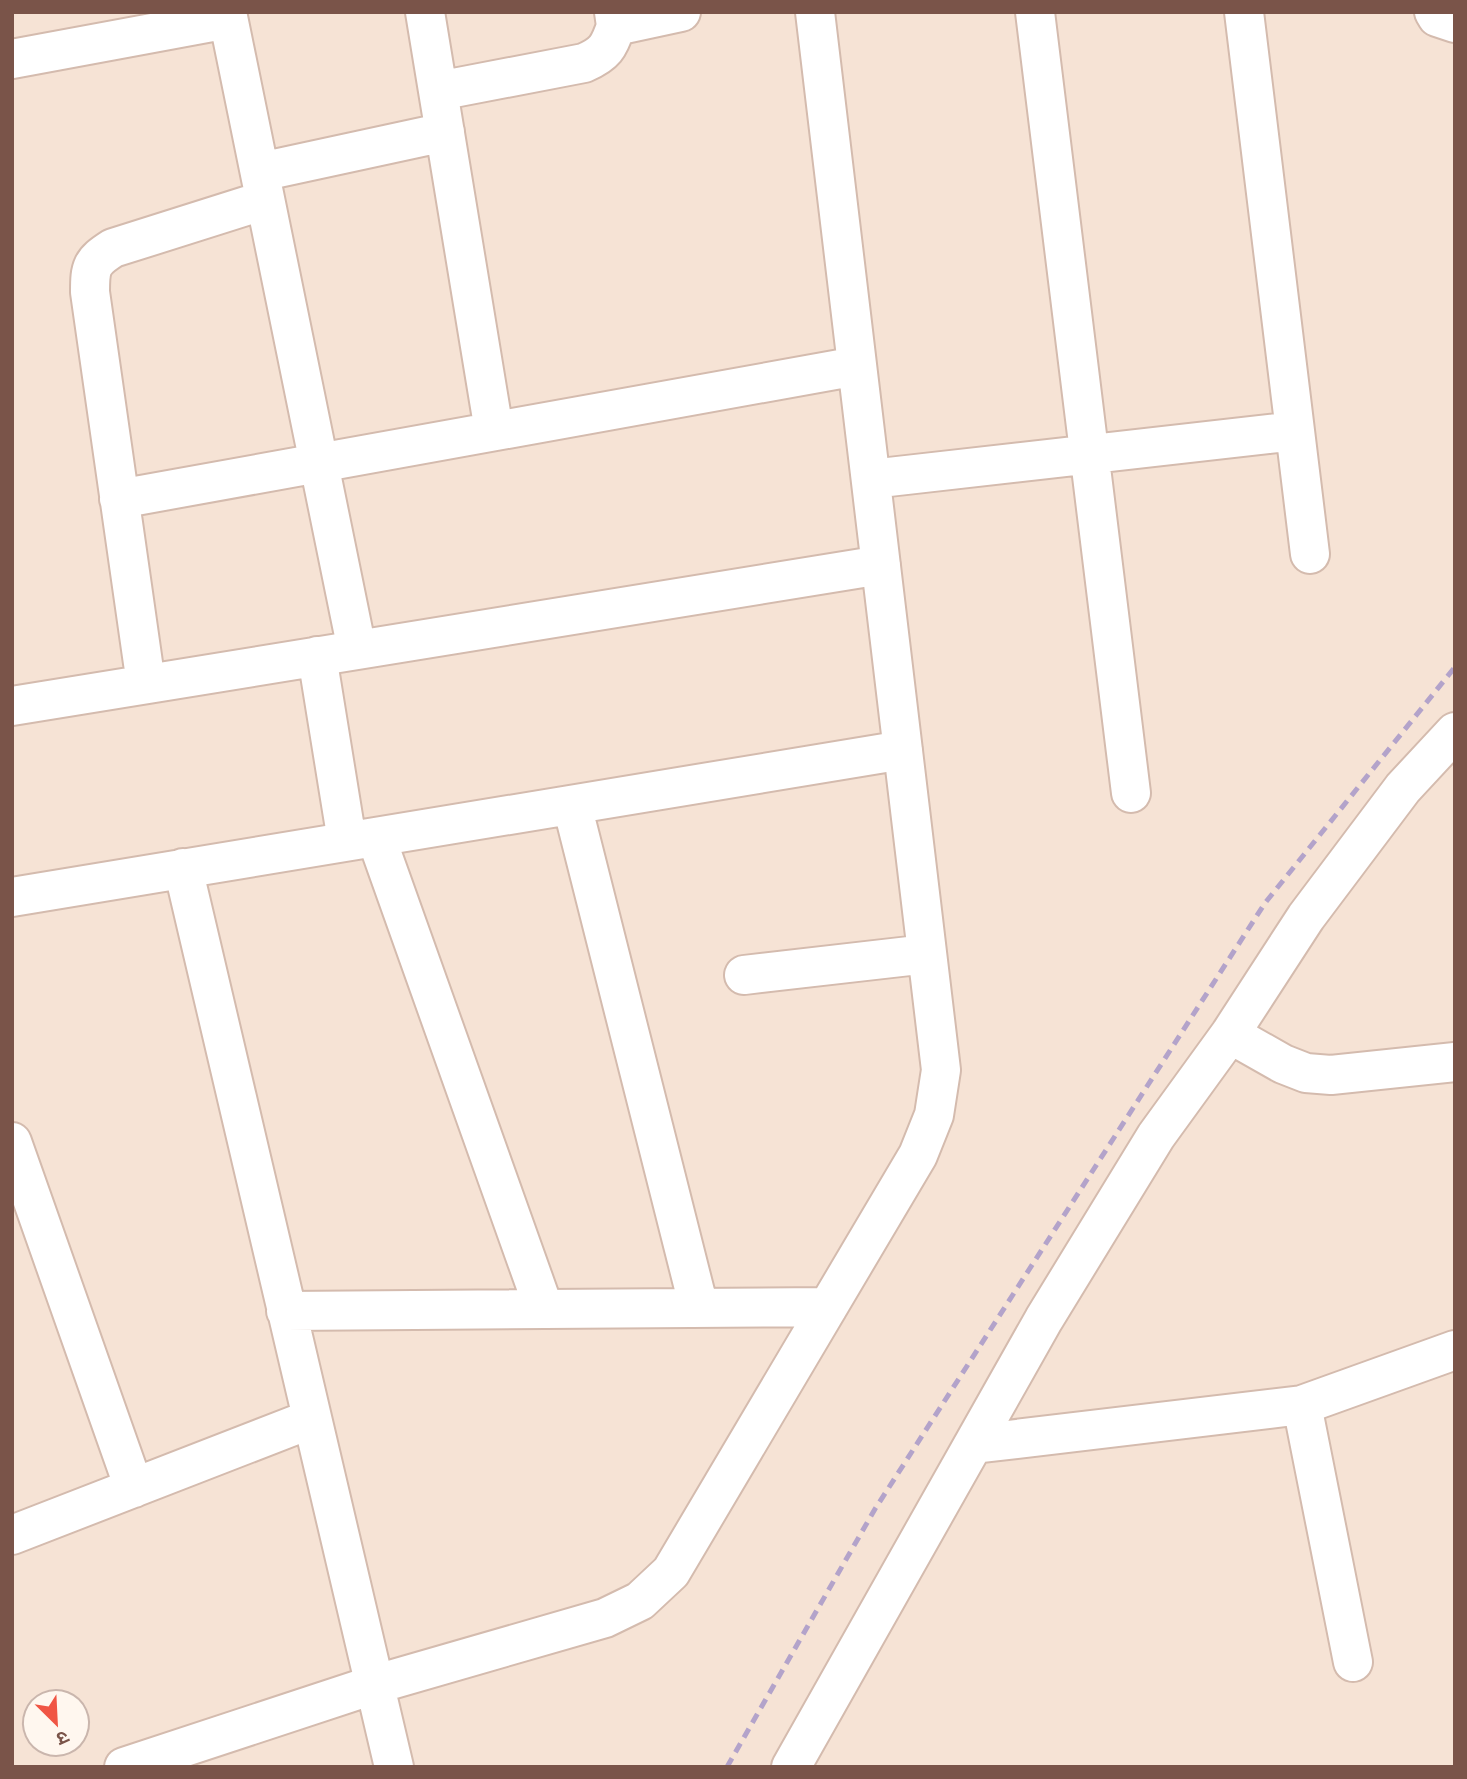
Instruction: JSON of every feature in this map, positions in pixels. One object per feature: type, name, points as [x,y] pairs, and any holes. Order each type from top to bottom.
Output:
[{"type":"street","points":[[425,12],[494,431]]},
{"type":"street","points":[[438,92],[584,63],[598,57],[610,46],[615,19],[681,12]]},
{"type":"street","points":[[124,1767],[170,1760],[373,1685],[605,1618],[640,1601],[671,1572],[918,1155],[934,1115],[941,1070],[815,12]]},
{"type":"street","points":[[1035,12],[1131,793]]},
{"type":"street","points":[[1244,12],[1310,554]]},
{"type":"street","points":[[1434,12],[1437,17],[1455,23]]},
{"type":"street","points":[[12,59],[227,15],[357,650]]},
{"type":"street","points":[[146,684],[90,292],[90,271],[97,258],[113,248],[262,186],[445,132]]},
{"type":"street","points":[[120,499],[857,366]]},
{"type":"street","points":[[870,479],[1295,430]]},
{"type":"street","points":[[12,706],[880,565]]},
{"type":"street","points":[[317,656],[362,839],[544,1309]]},
{"type":"street","points":[[791,1767],[1044,1319],[1156,1136],[1230,1034],[1314,906],[1403,788],[1455,732]]},
{"type":"street","points":[[12,897],[902,750]]},
{"type":"street","points":[[572,805],[699,1308]]},
{"type":"street","points":[[183,868],[394,1767]]},
{"type":"street","points":[[744,975],[927,954]]},
{"type":"street","points":[[1230,1034],[1283,1064],[1306,1073],[1331,1075],[1455,1062]]},
{"type":"street","points":[[12,1142],[134,1488]]},
{"type":"street","points":[[286,1311],[828,1307]]},
{"type":"street","points":[[974,1444],[1302,1405],[1455,1350]]},
{"type":"street","points":[[1302,1405],[1353,1662]]},
{"type":"street","points":[[12,1535],[311,1419]]},
{"type":"shaded area","points":[[12,12],[1455,12],[1455,1767],[12,1767]]},
{"type":"railway","points":[[727,1767],[875,1509],[1265,903],[1455,667]]}]
